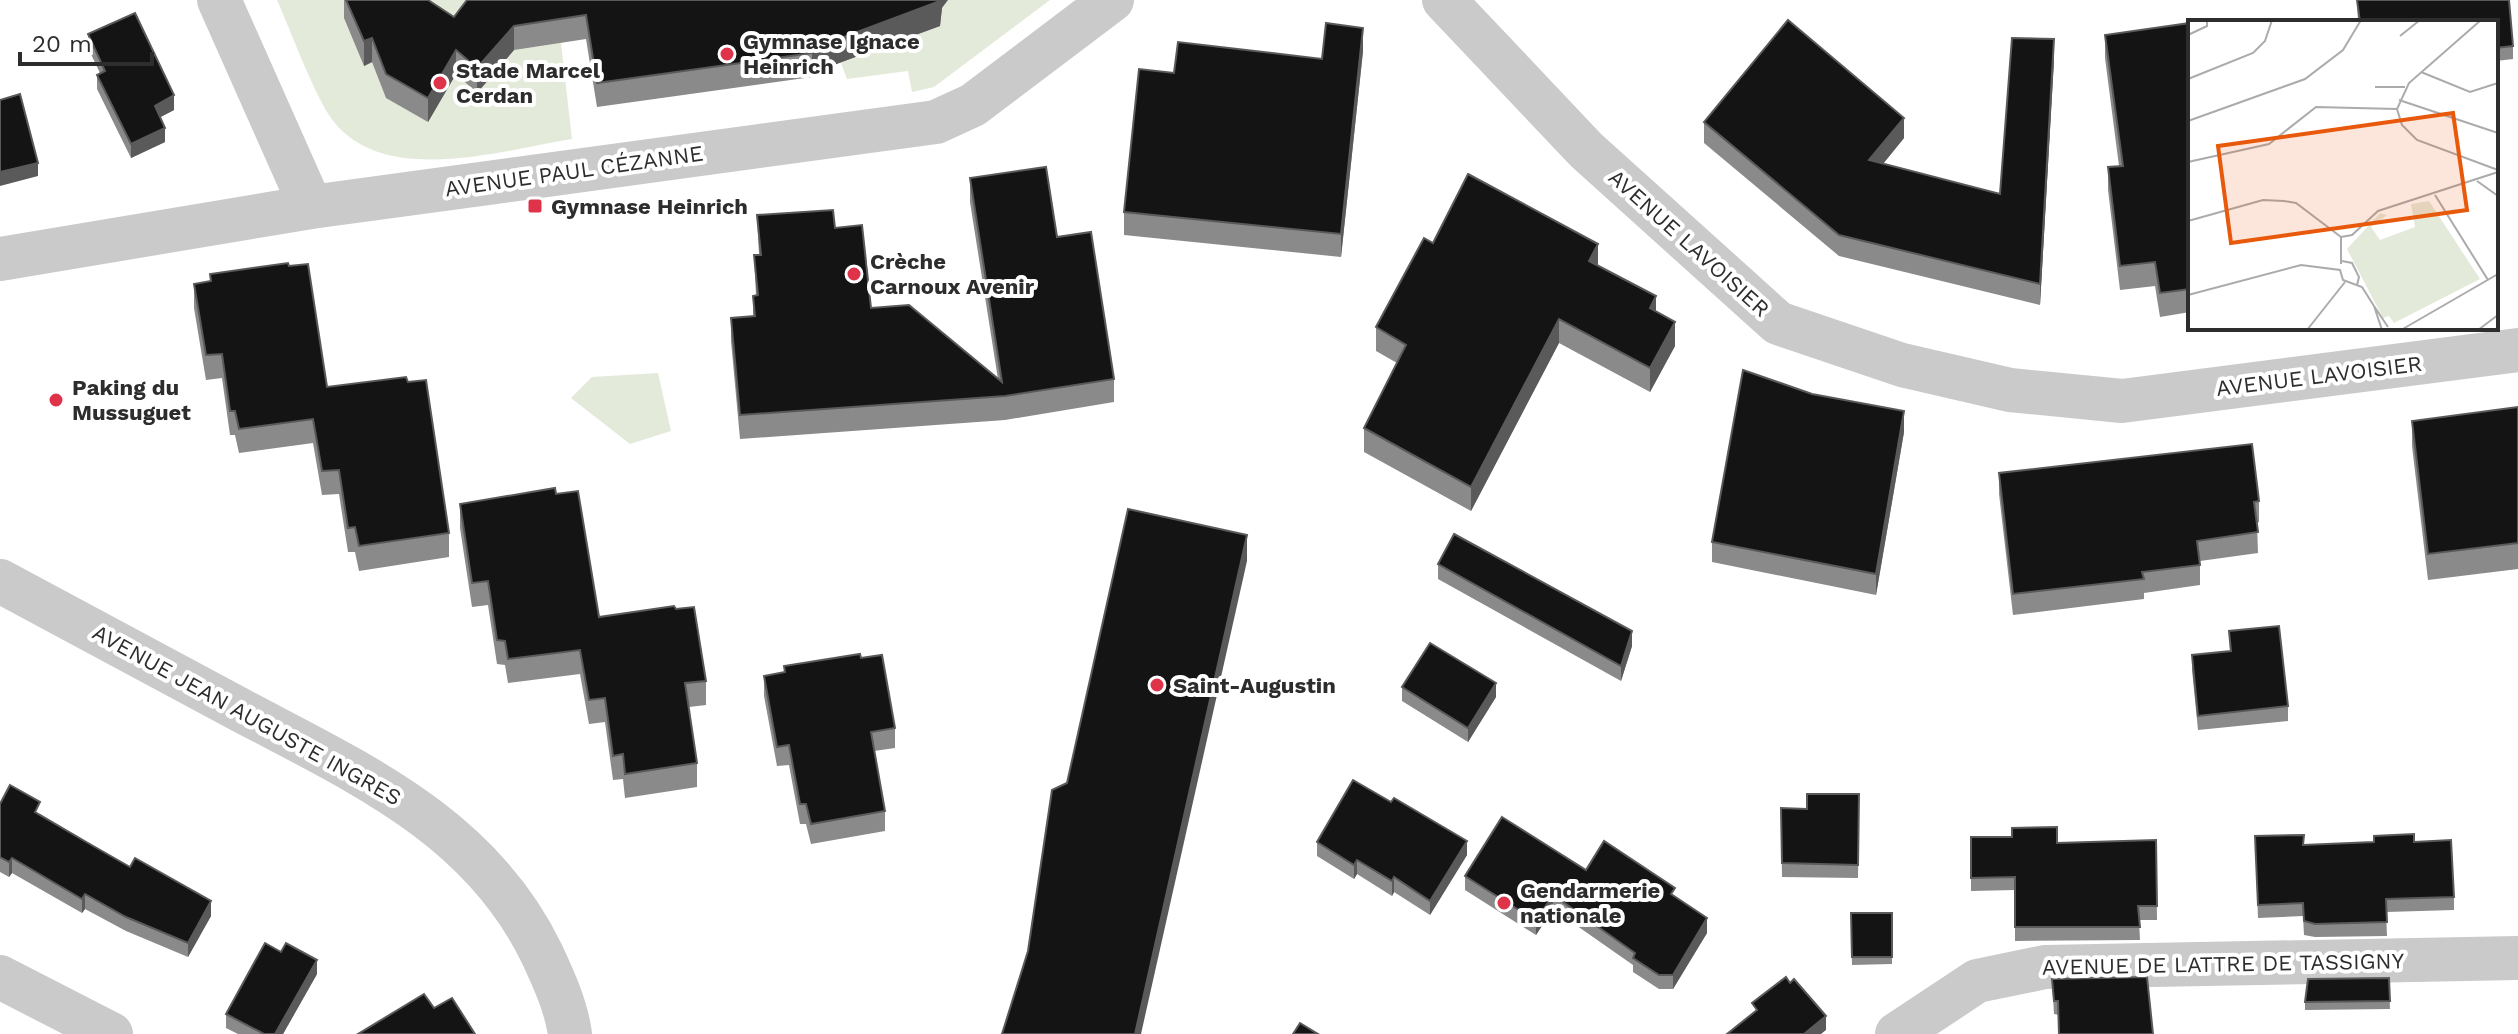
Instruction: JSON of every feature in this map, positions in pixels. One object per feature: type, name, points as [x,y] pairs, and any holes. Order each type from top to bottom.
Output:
[{"type":"street","points":[[219,0],[311,207]]},
{"type":"street","name":"AVENUE PAUL CÉZANNE","points":[[0,259],[311,207],[936,122],[973,105],[1112,0]]},
{"type":"street","name":"AVENUE LAVOISIER","points":[[1444,0],[1586,150],[1778,323],[1902,365],[2010,390],[2122,401],[2518,350]]},
{"type":"street","name":"AVENUE JEAN AUGUSTE INGRES","points":[[0,581],[347,765],[423,812],[483,867],[525,919],[556,985],[570,1034]]},
{"type":"street","name":"AVENUE DE LATTRE DE TASSIGNY","points":[[1897,1034],[1977,981],[2045,967],[2518,958]]},
{"type":"street","points":[[0,977],[111,1034]]},
{"type":"green space","name":"Stade Marcel Cerdan","points":[[277,0],[581,0],[561,43],[572,139],[447,159],[414,159],[383,154],[356,142],[334,122],[327,111]]},
{"type":"green space","points":[[948,0],[1050,0],[934,87],[912,92],[908,71],[847,79],[841,63],[940,26],[942,8]]},
{"type":"green space","points":[[658,373],[671,431],[630,444],[571,398],[592,377]]},
{"type":"building","name":"Gymnase Ignace Heinrich","points":[[346,0],[428,0],[454,17],[467,0],[940,1],[812,49],[812,53],[597,83],[586,15],[514,26],[477,68],[456,50],[428,98],[386,74],[372,38],[364,41]]},
{"type":"building","points":[[2357,0],[2509,0],[2513,46],[2498,48],[2498,20],[2360,20]]},
{"type":"building","points":[[135,13],[174,95],[155,106],[165,128],[131,144],[97,75],[105,71],[88,34]]},
{"type":"building","points":[[1788,20],[1904,118],[1869,160],[2000,194],[2012,38],[2054,39],[2040,284],[1839,235],[1704,122]]},
{"type":"building","points":[[1326,23],[1363,28],[1341,234],[1124,212],[1139,69],[1174,73],[1178,42],[1322,59]]},
{"type":"building","points":[[2188,23],[2188,289],[2160,293],[2155,262],[2120,266],[2108,167],[2123,166],[2105,35]]},
{"type":"building","points":[[20,94],[38,163],[0,172],[0,100]]},
{"type":"building","points":[[1046,167],[1057,237],[1091,232],[1114,379],[1005,396],[740,415],[731,318],[755,316],[753,296],[758,295],[754,255],[761,255],[757,215],[833,210],[835,228],[862,225],[871,308],[909,305],[1002,382],[970,178]]},
{"type":"building","points":[[1468,174],[1598,244],[1589,261],[1656,296],[1650,308],[1675,322],[1650,368],[1559,319],[1471,487],[1364,428],[1406,345],[1376,327],[1424,238],[1433,243]]},
{"type":"building","points":[[288,263],[289,266],[308,264],[327,387],[406,377],[408,382],[426,380],[449,533],[359,546],[355,527],[348,528],[339,470],[322,471],[313,419],[239,429],[235,411],[230,411],[222,354],[206,355],[194,284],[211,281],[210,274]]},
{"type":"building","points":[[1743,370],[1812,394],[1904,411],[1876,574],[1712,542]]},
{"type":"building","points":[[2518,407],[2518,543],[2428,554],[2412,421]]},
{"type":"building","points":[[2252,444],[2259,501],[2254,502],[2258,532],[2197,541],[2200,565],[2142,572],[2144,579],[2013,594],[1999,473]]},
{"type":"building","points":[[555,488],[556,494],[578,491],[599,617],[674,606],[676,609],[694,607],[706,681],[685,683],[697,763],[625,774],[623,754],[613,756],[605,698],[589,700],[580,650],[508,659],[505,641],[497,640],[488,581],[472,583],[460,504]]},
{"type":"building","name":"Saint-Augustin","points":[[1128,509],[1247,535],[1135,1034],[1002,1034],[1028,951],[1052,790],[1067,783]]},
{"type":"building","points":[[1454,534],[1632,631],[1621,666],[1438,564]]},
{"type":"building","points":[[2279,626],[2288,706],[2198,716],[2192,655],[2231,651],[2229,631]]},
{"type":"building","points":[[1430,643],[1496,683],[1468,728],[1402,687]]},
{"type":"building","points":[[860,654],[861,658],[882,655],[895,728],[871,732],[885,811],[811,824],[806,804],[800,804],[789,745],[777,747],[764,676],[785,672],[784,666]]},
{"type":"building","points":[[1353,780],[1391,802],[1394,798],[1467,841],[1430,901],[1394,877],[1392,881],[1357,860],[1354,865],[1317,842]]},
{"type":"building","points":[[10,785],[40,802],[35,812],[88,843],[130,867],[135,858],[211,901],[188,943],[126,917],[85,894],[82,899],[12,858],[9,862],[0,857],[0,804]]},
{"type":"building","points":[[1807,794],[1859,794],[1858,865],[1782,863],[1781,808],[1807,809]]},
{"type":"building","points":[[1502,817],[1586,870],[1604,841],[1675,888],[1671,894],[1707,918],[1673,975],[1659,975],[1633,958],[1635,953],[1553,895],[1536,921],[1465,876]]},
{"type":"building","points":[[2057,827],[2057,843],[2156,840],[2157,906],[2138,906],[2140,927],[2015,927],[2015,877],[1971,878],[1971,837],[2012,837],[2012,828]]},
{"type":"building","points":[[2414,834],[2414,842],[2451,840],[2454,897],[2386,899],[2387,922],[2315,924],[2304,921],[2303,903],[2258,905],[2255,836],[2304,835],[2303,845],[2374,842],[2374,836]]},
{"type":"building","points":[[1851,913],[1892,913],[1892,957],[1852,957]]},
{"type":"building","points":[[265,943],[281,952],[286,943],[317,960],[275,1034],[264,1034],[226,1014]]},
{"type":"building","points":[[1786,977],[1790,983],[1794,979],[1826,1016],[1804,1034],[1727,1034],[1757,1010],[1752,1003]]},
{"type":"building","points":[[2147,977],[2153,1034],[2059,1034],[2058,1001],[2054,1001],[2052,979]]},
{"type":"building","points":[[2389,978],[2390,1001],[2305,1002],[2308,979]]},
{"type":"building","points":[[424,994],[434,1008],[452,998],[475,1034],[358,1034]]},
{"type":"building","points":[[1300,1023],[1318,1034],[1293,1034]]},
{"type":"place","name":"Gymnase Ignace Heinrich","points":[[727,54]]},
{"type":"place","name":"Stade Marcel Cerdan","points":[[440,83]]},
{"type":"place","name":"Gymnase Heinrich","points":[[535,206]]},
{"type":"place","name":"Crèche Carnoux Avenir","points":[[854,274]]},
{"type":"place","name":"Paking du Mussuguet","points":[[56,400]]},
{"type":"place","name":"Saint-Augustin","points":[[1157,685]]},
{"type":"place","name":"Gendarmerie nationale","points":[[1504,903]]}]
